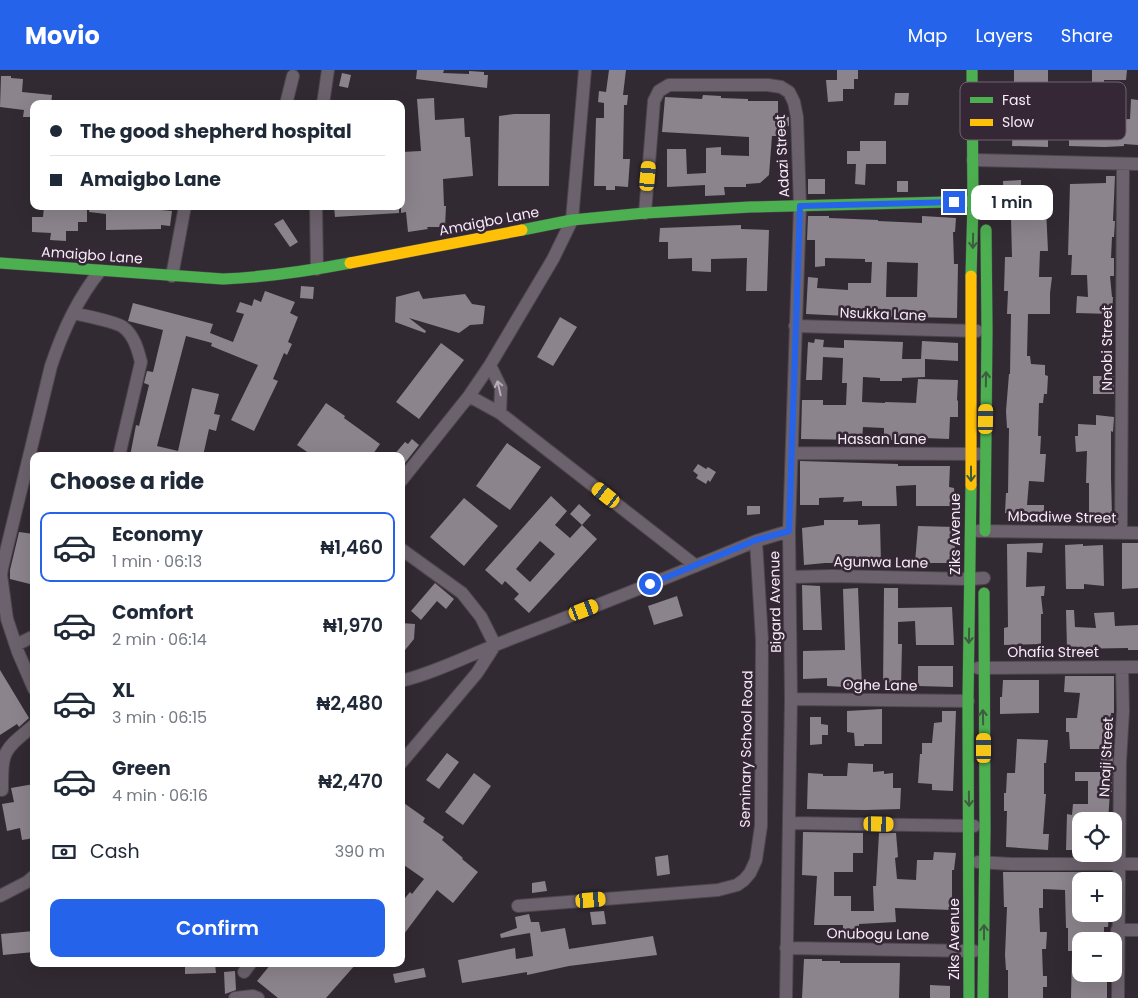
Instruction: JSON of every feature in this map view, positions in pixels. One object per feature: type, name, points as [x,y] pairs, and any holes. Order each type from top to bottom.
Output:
[{"type":"main road","name":"Ziks Avenue","points":[[969,998],[970,331],[974,202],[983,160],[981,140]]},
{"type":"main road","name":"Amaigbo Lane","points":[[0,263],[100,272],[224,279],[247,278],[317,269],[572,220],[645,213],[800,206],[974,202],[986,205],[987,330]]},
{"type":"main road","points":[[985,535],[987,330]]},
{"type":"main road","name":"Ziks Avenue","points":[[983,998],[985,862],[984,573]]},
{"type":"street","points":[[324,100],[328,70]]},
{"type":"street","points":[[405,476],[469,396],[490,365],[553,258],[572,220],[585,70]]},
{"type":"street","points":[[287,100],[293,76]]},
{"type":"street","name":"Adazi Street","points":[[645,213],[654,102],[659,91],[669,85],[768,85],[781,87],[789,92],[794,102],[797,117],[800,206]]},
{"type":"street","points":[[983,160],[1138,164]]},
{"type":"street","name":"Nnobi Street","points":[[1121,533],[1123,164]]},
{"type":"street","name":"Bigard Avenue","points":[[786,998],[791,699],[789,531],[800,206]]},
{"type":"street","points":[[172,276],[184,210]]},
{"type":"street","points":[[316,210],[317,269]]},
{"type":"street","points":[[30,452],[51,366],[59,343],[73,313],[100,272]]},
{"type":"street","points":[[73,313],[122,326],[134,341],[138,352],[141,362],[120,452]]},
{"type":"street","name":"Nsukka Lane","points":[[795,326],[987,330]]},
{"type":"street","points":[[490,365],[502,388],[500,413]]},
{"type":"street","points":[[469,396],[500,413],[696,566]]},
{"type":"street","points":[[30,453],[1,575],[8,619],[30,679]]},
{"type":"street","name":"Hassan Lane","points":[[793,453],[985,454]]},
{"type":"street","points":[[405,680],[467,658],[756,540],[789,531]]},
{"type":"street","name":"Mbadiwe Street","points":[[971,531],[985,535],[1138,533]]},
{"type":"street","name":"Seminary School Road","points":[[518,906],[718,890],[736,885],[750,873],[756,860],[761,826],[762,640],[756,540]]},
{"type":"street","points":[[405,552],[462,593],[481,617],[495,645]]},
{"type":"street","name":"Agunwa Lane","points":[[791,576],[970,579],[984,573]]},
{"type":"street","points":[[16,645],[30,638]]},
{"type":"street","points":[[405,758],[477,673],[495,645]]},
{"type":"street","name":"Ohafia Street","points":[[968,669],[1138,667]]},
{"type":"street","name":"Nnaji Street","points":[[1118,998],[1117,930],[1120,762],[1124,711],[1122,668]]},
{"type":"street","name":"Oghe Lane","points":[[791,699],[968,701]]},
{"type":"street","points":[[2,790],[4,755],[10,745],[30,728]]},
{"type":"street","points":[[789,823],[985,827]]},
{"type":"street","points":[[969,862],[1138,864]]},
{"type":"street","points":[[0,896],[30,879]]},
{"type":"street","points":[[1117,930],[1138,930]]},
{"type":"street","name":"Onubogu Lane","points":[[786,948],[984,950]]},
{"type":"street","points":[[235,998],[253,996],[258,998]]},
{"type":"building","points":[[417,70],[444,70],[443,73],[469,74],[469,71],[484,72],[484,75],[488,75],[487,88],[416,79]]},
{"type":"building","points":[[609,70],[626,70],[623,95],[628,95],[627,105],[624,105],[623,159],[630,159],[628,187],[615,186],[615,190],[606,190],[606,186],[594,186],[596,118],[604,118],[604,103],[598,102],[599,91],[606,92]]},
{"type":"building","points":[[837,70],[858,70],[858,79],[854,79],[854,89],[843,89],[843,101],[828,102],[826,80],[837,80]]},
{"type":"building","points":[[1014,70],[1048,70],[1048,82],[1014,82]]},
{"type":"building","points":[[1092,70],[1127,70],[1126,80],[1092,82]]},
{"type":"building","points":[[342,73],[351,75],[348,88],[339,86]]},
{"type":"building","points":[[1,76],[23,79],[22,92],[52,95],[51,100],[30,100],[30,117],[23,117],[24,110],[0,107]]},
{"type":"building","points":[[895,93],[909,93],[908,105],[894,105]]},
{"type":"building","points":[[703,95],[748,99],[748,101],[778,101],[778,116],[789,117],[789,126],[777,125],[777,136],[772,136],[769,175],[760,183],[746,184],[746,187],[724,187],[725,195],[705,196],[705,185],[667,187],[667,149],[686,149],[687,174],[706,173],[706,148],[721,147],[721,155],[749,156],[749,137],[662,132],[665,97],[702,99]]},
{"type":"building","points":[[434,98],[435,120],[464,118],[465,137],[470,137],[473,176],[443,179],[444,206],[446,206],[445,227],[427,227],[428,229],[408,232],[406,212],[401,213],[401,210],[405,210],[405,152],[421,151],[417,99]]},
{"type":"building","points":[[1131,99],[1138,100],[1138,145],[1124,144],[1124,146],[1105,147],[1069,146],[1069,140],[1126,140],[1126,119],[1130,119]]},
{"type":"building","points":[[550,114],[549,186],[498,186],[499,116]]},
{"type":"building","points":[[1012,140],[1048,140],[1048,147],[1012,146]]},
{"type":"building","points":[[860,141],[886,141],[886,164],[866,164],[865,185],[855,184],[856,164],[847,164],[847,151],[860,151]]},
{"type":"building","points":[[1106,176],[1115,176],[1113,221],[1115,221],[1111,258],[1114,258],[1114,276],[1110,276],[1113,297],[1112,314],[1076,313],[1077,296],[1088,297],[1087,275],[1071,275],[1072,255],[1068,255],[1070,184],[1106,183]]},
{"type":"building","points":[[808,179],[825,179],[825,194],[808,194]]},
{"type":"building","points":[[1021,180],[1021,187],[1045,187],[1048,251],[1040,251],[1039,277],[1052,277],[1050,314],[1028,314],[1027,356],[1030,356],[1031,364],[1045,365],[1045,375],[1048,376],[1047,394],[1044,394],[1043,403],[1039,403],[1038,436],[1041,436],[1040,454],[1046,454],[1044,482],[1029,481],[1027,505],[1044,505],[1044,514],[1005,513],[1006,493],[1008,493],[1009,428],[1007,428],[1006,411],[1010,374],[1011,314],[1007,314],[1008,291],[1004,291],[1005,257],[1012,257],[1011,219],[1031,219],[1031,201],[1004,202],[1003,181]]},
{"type":"building","points":[[897,181],[908,181],[908,192],[897,192]]},
{"type":"building","points":[[44,210],[87,210],[87,222],[78,222],[78,231],[66,231],[66,241],[50,240],[51,233],[32,232],[32,217],[43,217]]},
{"type":"building","points":[[89,210],[172,211],[170,226],[161,225],[161,229],[106,230],[106,214],[89,212]]},
{"type":"building","points":[[334,210],[399,210],[399,213],[335,217]]},
{"type":"building","points":[[808,216],[922,223],[922,216],[956,218],[955,232],[953,232],[954,264],[958,264],[957,318],[863,316],[863,319],[847,319],[847,316],[806,314],[808,277],[818,278],[817,288],[848,290],[848,283],[871,283],[872,262],[865,262],[865,259],[825,258],[825,266],[815,267],[815,240],[807,240]],"holes":[[[887,262],[918,263],[917,297],[886,297]]]},
{"type":"building","points":[[283,219],[298,242],[290,247],[274,224]]},
{"type":"building","points":[[741,225],[741,229],[769,230],[767,291],[746,291],[747,258],[711,259],[711,272],[692,271],[692,258],[668,259],[668,242],[659,242],[660,228]]},
{"type":"building","points":[[301,286],[314,287],[313,299],[300,298]]},
{"type":"building","points":[[265,291],[295,302],[290,313],[298,317],[288,342],[292,344],[287,355],[284,353],[273,379],[278,381],[254,431],[231,420],[258,365],[211,346],[212,343],[186,336],[157,446],[178,451],[192,388],[219,394],[214,414],[220,415],[216,431],[209,429],[204,452],[131,452],[136,425],[139,426],[149,385],[144,383],[147,371],[153,372],[163,330],[128,321],[133,303],[213,324],[210,333],[233,342],[244,314],[236,312],[240,302],[252,306],[254,299],[261,302]]},
{"type":"building","points":[[419,291],[423,299],[465,294],[472,304],[485,306],[483,324],[470,325],[459,333],[409,318],[426,331],[425,333],[395,322],[396,297]]},
{"type":"building","points":[[560,317],[577,327],[553,366],[537,357]]},
{"type":"building","points":[[815,339],[824,340],[823,347],[844,348],[844,340],[903,342],[902,359],[921,359],[922,341],[958,343],[958,361],[925,359],[925,377],[902,378],[902,381],[880,381],[880,378],[863,377],[862,402],[885,403],[916,403],[918,379],[958,380],[958,417],[950,417],[949,439],[901,437],[901,440],[884,440],[884,428],[863,427],[862,440],[801,439],[802,400],[823,400],[823,405],[846,405],[847,383],[842,383],[843,358],[823,357],[822,380],[806,380],[808,342],[814,343]]},
{"type":"building","points":[[441,343],[464,360],[419,419],[396,402]]},
{"type":"building","points":[[1093,376],[1114,376],[1114,394],[1093,394]]},
{"type":"building","points":[[326,403],[380,444],[374,452],[307,452],[297,445]]},
{"type":"building","points":[[1096,415],[1114,417],[1113,432],[1111,431],[1112,516],[1089,516],[1089,483],[1086,483],[1087,451],[1076,452],[1075,436],[1078,436],[1078,424],[1096,425]]},
{"type":"building","points":[[412,439],[419,445],[405,463],[405,452],[396,452],[405,442],[408,444]]},
{"type":"building","points":[[507,443],[541,467],[510,510],[476,486]]},
{"type":"building","points":[[800,461],[898,464],[898,466],[950,466],[949,487],[954,488],[955,506],[916,506],[916,485],[896,486],[897,506],[862,506],[862,501],[843,502],[844,497],[819,498],[819,505],[800,505]]},
{"type":"building","points":[[698,464],[716,472],[710,482],[708,480],[706,484],[696,478],[698,475],[693,471]]},
{"type":"building","points":[[551,496],[567,511],[555,525],[570,538],[582,525],[597,539],[529,613],[514,599],[519,594],[505,581],[502,585],[485,570]],"holes":[[[540,541],[555,554],[530,582],[516,569]]]},
{"type":"building","points":[[464,498],[498,526],[464,566],[430,537]]},
{"type":"building","points":[[579,504],[591,515],[582,525],[570,514]]},
{"type":"building","points":[[747,506],[760,506],[760,514],[747,515]]},
{"type":"building","points":[[824,520],[858,520],[858,525],[880,524],[881,563],[804,565],[802,528],[824,525]]},
{"type":"building","points":[[918,526],[955,527],[955,563],[915,563]]},
{"type":"building","points":[[19,532],[30,533],[30,584],[10,579],[10,570]]},
{"type":"building","points":[[1043,543],[1042,553],[1027,552],[1026,587],[1045,586],[1044,596],[1041,596],[1043,614],[1041,614],[1041,644],[1004,645],[1004,628],[1008,627],[1007,544]]},
{"type":"building","points":[[1122,543],[1138,543],[1138,588],[1122,589]]},
{"type":"building","points":[[1083,544],[1083,546],[1103,545],[1104,586],[1084,584],[1084,589],[1066,589],[1065,545]]},
{"type":"building","points":[[435,583],[454,599],[446,609],[437,601],[421,620],[411,611]]},
{"type":"building","points":[[802,585],[820,586],[822,630],[803,630]]},
{"type":"building","points":[[858,588],[862,688],[827,686],[827,678],[803,679],[803,651],[845,650],[843,589]]},
{"type":"building","points":[[884,588],[898,588],[898,608],[952,607],[954,645],[916,645],[915,621],[898,622],[898,644],[902,644],[901,687],[883,687]]},
{"type":"building","points":[[677,596],[683,616],[654,625],[648,606]]},
{"type":"building","points":[[1066,610],[1074,610],[1075,627],[1096,628],[1094,613],[1114,612],[1115,626],[1138,625],[1138,650],[1128,650],[1128,648],[1067,649]]},
{"type":"building","points":[[405,623],[415,624],[414,639],[405,650]]},
{"type":"building","points":[[918,666],[953,666],[953,687],[918,686]]},
{"type":"building","points":[[0,670],[29,718],[19,727],[17,724],[0,735]]},
{"type":"building","points":[[1065,676],[1114,676],[1114,713],[1111,713],[1113,750],[1112,792],[1110,792],[1109,812],[1072,812],[1073,804],[1088,804],[1088,781],[1075,781],[1075,772],[1102,772],[1100,749],[1070,749],[1069,732],[1066,732],[1066,718],[1077,718],[1080,693],[1064,692]]},
{"type":"building","points":[[1003,680],[1039,680],[1039,713],[1000,714]]},
{"type":"building","points":[[882,709],[882,744],[855,746],[854,733],[847,732],[847,711]]},
{"type":"building","points":[[942,711],[956,711],[953,791],[932,790],[932,784],[918,783],[922,743],[932,743],[934,723],[942,722]]},
{"type":"building","points":[[810,717],[821,717],[821,724],[828,725],[828,735],[822,735],[822,744],[810,745]]},
{"type":"building","points":[[1017,739],[1048,740],[1046,763],[1044,763],[1044,794],[1046,794],[1043,834],[1049,834],[1048,850],[1006,847],[1007,811],[1004,811],[1004,793],[1006,793],[1007,773],[1015,773]]},
{"type":"building","points":[[447,753],[459,762],[439,789],[426,780]]},
{"type":"building","points":[[848,763],[873,764],[873,772],[884,771],[884,774],[893,773],[893,788],[901,788],[900,809],[807,809],[808,773],[823,774],[823,776],[847,776]]},
{"type":"building","points":[[474,773],[491,786],[463,825],[445,812]]},
{"type":"building","points":[[30,785],[30,839],[22,840],[20,828],[7,831],[2,804],[14,802],[11,788]]},
{"type":"building","points":[[405,804],[425,818],[423,822],[444,837],[442,840],[478,872],[453,903],[437,890],[405,933],[405,898],[410,892],[412,894],[424,879],[405,866]]},
{"type":"building","points":[[1067,814],[1072,815],[1072,850],[1066,850]]},
{"type":"building","points":[[803,832],[863,833],[863,853],[853,853],[853,872],[834,872],[834,896],[851,896],[851,911],[874,911],[873,886],[876,886],[879,833],[896,833],[898,857],[895,858],[897,879],[916,880],[917,860],[933,860],[934,852],[956,853],[954,870],[952,870],[952,910],[895,908],[896,922],[859,924],[859,933],[843,933],[843,925],[814,925],[817,876],[802,875]]},
{"type":"building","points":[[668,855],[670,874],[657,876],[655,857]]},
{"type":"building","points":[[1003,872],[1072,872],[1072,922],[1108,922],[1108,927],[1104,927],[1104,932],[1072,932],[1072,951],[1068,951],[1065,890],[1043,889],[1043,908],[1039,908],[1040,932],[1047,932],[1046,949],[1042,949],[1043,976],[1047,976],[1047,987],[1043,987],[1043,998],[1008,998],[1008,970],[1006,970],[1005,955],[1007,907],[1004,907]]},
{"type":"building","points":[[545,881],[547,891],[532,893],[532,883]]},
{"type":"building","points":[[604,911],[606,924],[592,925],[590,912]]},
{"type":"building","points":[[529,914],[531,922],[539,922],[541,932],[565,928],[569,949],[653,936],[657,955],[569,966],[527,975],[527,972],[462,983],[458,960],[515,948],[516,959],[533,956],[530,933],[501,938],[500,934],[517,928],[515,917]]},
{"type":"building","points":[[30,931],[30,952],[3,955],[1,934]]},
{"type":"building","points":[[1072,951],[1072,982],[1107,982],[1107,998],[1071,998]]},
{"type":"building","points":[[804,959],[840,961],[840,963],[900,963],[899,998],[802,998]]},
{"type":"building","points":[[185,967],[215,967],[216,973],[185,974]]},
{"type":"building","points":[[269,967],[353,967],[326,998],[278,998],[257,981]]},
{"type":"building","points":[[424,968],[426,977],[395,983],[393,974]]},
{"type":"building","points":[[235,971],[236,990],[225,994],[224,972]]},
{"type":"building","points":[[930,985],[950,986],[950,998],[930,998]]},
{"type":"traffic: fast","points":[[972,70],[972,82]]},
{"type":"traffic: fast","points":[[971,276],[973,140]]},
{"type":"traffic: fast","points":[[522,230],[572,220],[645,213],[750,207],[986,201]]},
{"type":"traffic: fast","points":[[985,531],[986,230]]},
{"type":"traffic: fast","points":[[0,263],[223,279],[287,273],[350,263]]},
{"type":"traffic: fast","points":[[969,998],[968,701],[971,485]]},
{"type":"traffic: fast","points":[[983,998],[985,827],[984,593]]},
{"type":"traffic: slow","points":[[350,263],[522,230]]},
{"type":"traffic: slow","points":[[971,276],[971,485]]},
{"type":"route","points":[[650,584],[756,540],[789,531],[800,206],[954,202]]}]
